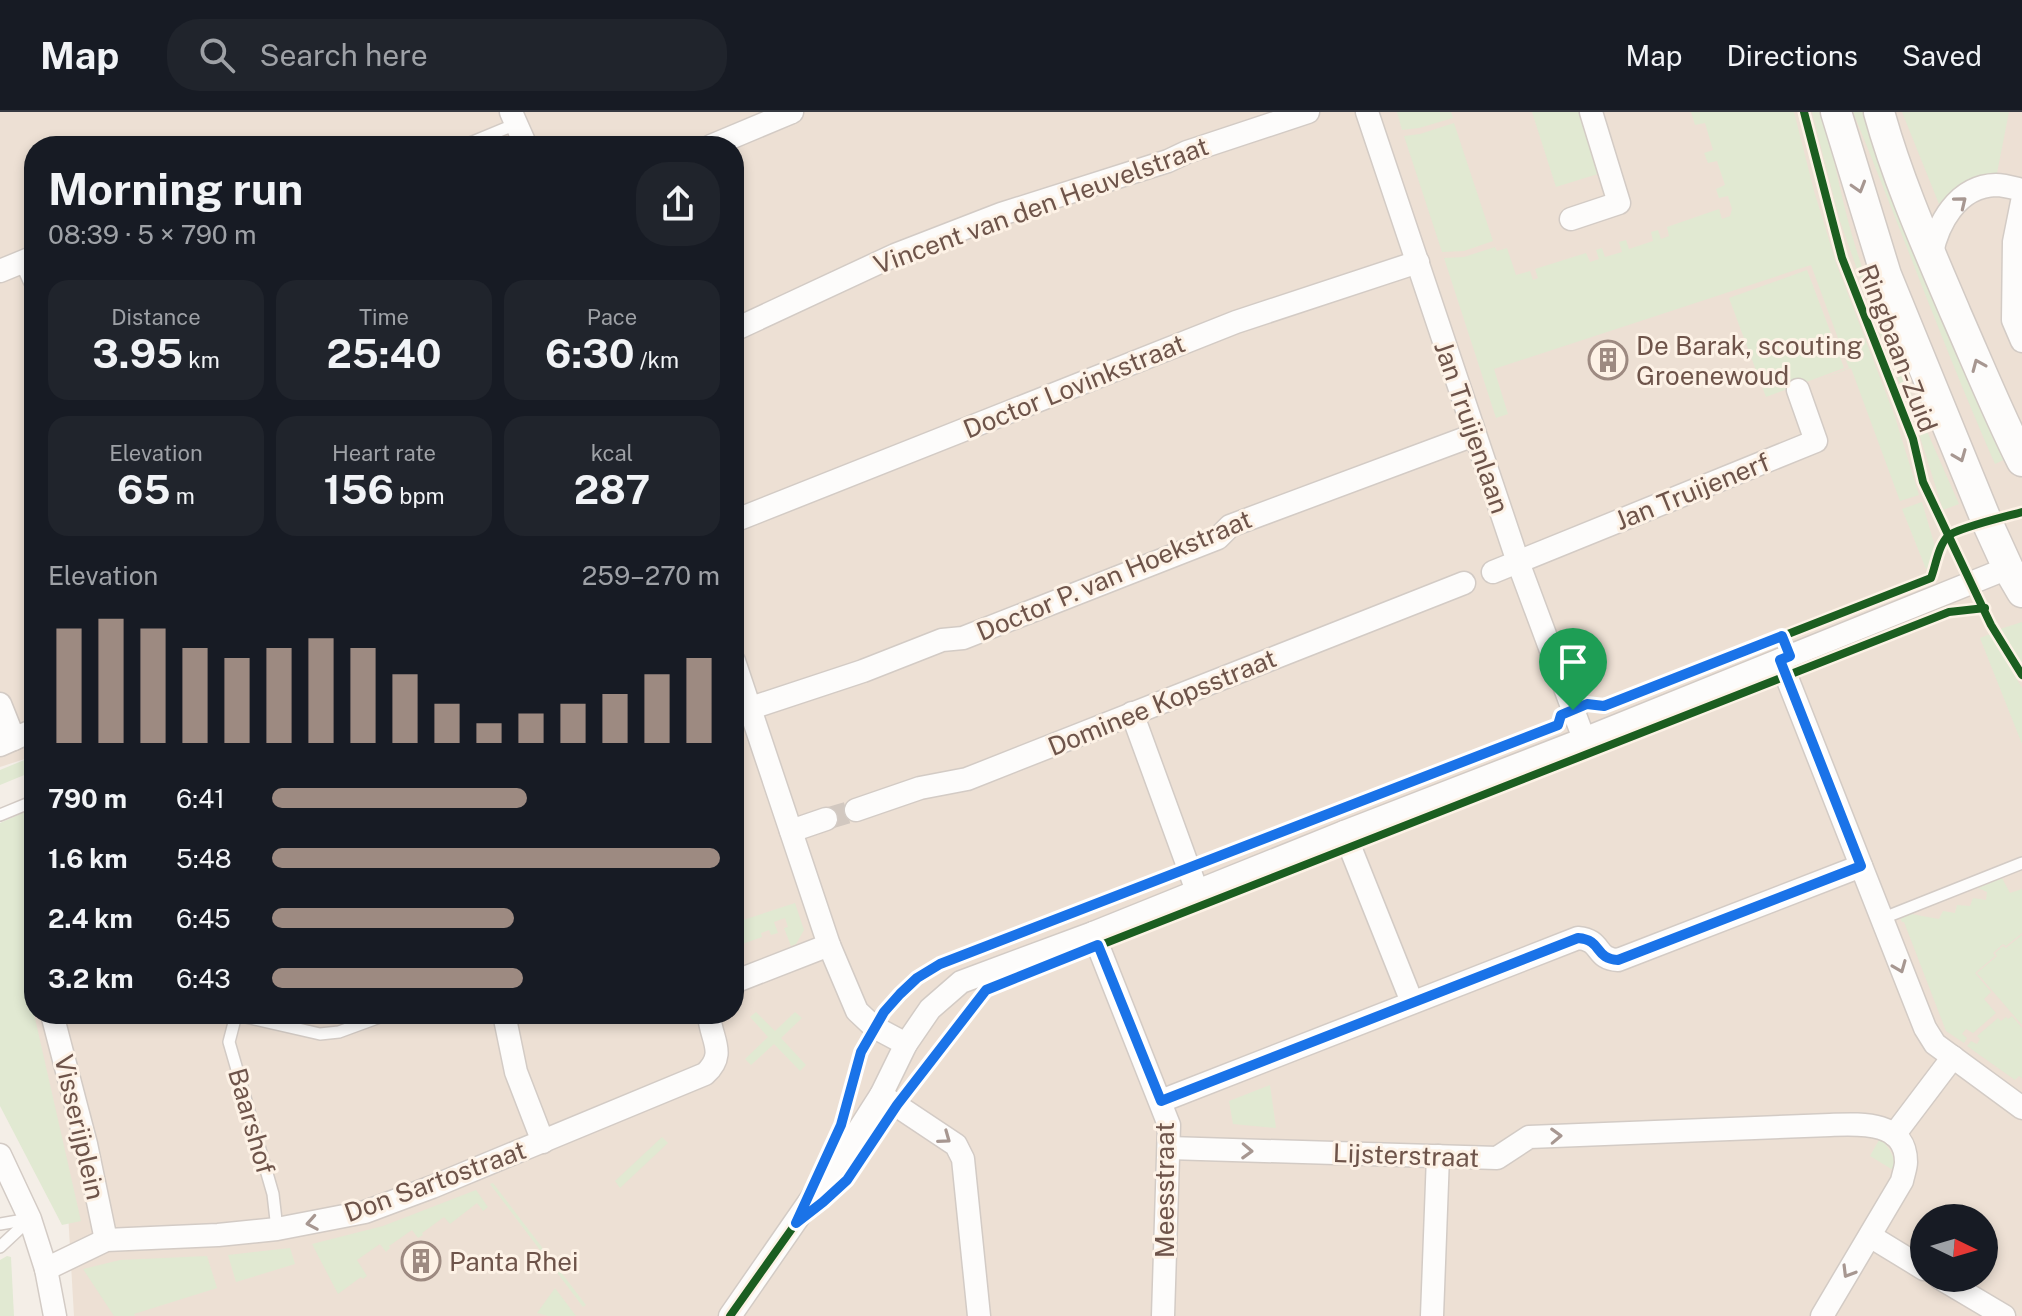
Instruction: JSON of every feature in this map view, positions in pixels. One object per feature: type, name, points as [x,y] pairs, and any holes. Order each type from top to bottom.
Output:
[{"type":"main road","name":"Ringbaan-Zuid","points":[[1836,112],[1886,275],[1981,507],[2017,574]]},
{"type":"main road","points":[[1879,112],[1931,257],[2022,461]]},
{"type":"street","points":[[735,136],[792,112]]},
{"type":"street","name":"Vincent van den Heuvelstraat","points":[[744,325],[879,262],[985,220],[1308,112]]},
{"type":"street","name":"Jan Truijenlaan","points":[[1367,112],[1474,435],[1584,739]]},
{"type":"street","points":[[1571,219],[1619,203],[1591,112]]},
{"type":"street","points":[[1931,257],[1941,221],[1957,202],[1976,190],[1996,185],[2022,190]]},
{"type":"street","points":[[2022,202],[2014,242],[2013,320],[2022,341]]},
{"type":"street","name":"Doctor Lovinkstraat","points":[[744,517],[1236,322],[1418,262]]},
{"type":"street","points":[[0,271],[24,267]]},
{"type":"street","name":"Jan Truijenerf","points":[[1518,562],[1816,441],[1798,390]]},
{"type":"street","name":"Doctor P. van Hoekstraat","points":[[751,708],[863,671],[942,640],[963,638],[1218,538],[1230,526],[1474,435]]},
{"type":"street","points":[[1493,572],[1518,562]]},
{"type":"street","points":[[730,1316],[881,1095],[906,1044],[930,1009],[961,982],[1093,933],[1780,660],[2017,574]]},
{"type":"street","name":"Dominee Kopsstraat","points":[[856,810],[920,788],[967,779],[1464,583]]},
{"type":"street","points":[[1780,660],[1925,1028],[1935,1044],[2022,1108]]},
{"type":"street","points":[[744,689],[829,945],[857,1011],[874,1027],[906,1044]]},
{"type":"street","points":[[0,704],[16,738]]},
{"type":"street","points":[[1132,713],[1197,891]]},
{"type":"street","points":[[791,831],[826,819]]},
{"type":"street","points":[[1344,832],[1412,1002]]},
{"type":"street","points":[[1161,1101],[1578,938],[1596,944],[1601,955],[1608,960],[1618,960],[1861,866]]},
{"type":"street","name":"Meesstraat","points":[[1093,933],[1169,1125],[1163,1316]]},
{"type":"street","points":[[744,978],[829,945]]},
{"type":"street","name":"Visserijplein","points":[[55,1024],[86,1144],[106,1240]]},
{"type":"street","points":[[508,1024],[516,1072],[543,1142]]},
{"type":"street","name":"Don Sartostraat","points":[[46,1269],[106,1240],[277,1229],[365,1212],[705,1074],[715,1065],[718,1052],[711,1024]]},
{"type":"street","points":[[1822,1316],[1902,1181],[1906,1162],[1903,1146],[1894,1135],[1953,1057]]},
{"type":"street","points":[[881,1095],[956,1145],[963,1159],[979,1316]]},
{"type":"street","name":"Lijsterstraat","points":[[1169,1148],[1497,1158],[1529,1137],[1869,1124],[1894,1135]]},
{"type":"street","points":[[0,1155],[30,1219],[46,1269],[55,1316]]},
{"type":"street","points":[[1432,1316],[1438,1156]]},
{"type":"street","points":[[1870,1236],[1910,1260]]},
{"type":"street","points":[[1964,1292],[2004,1316]]},
{"type":"lane","points":[[482,136],[513,118]]},
{"type":"lane","points":[[0,815],[24,805]]},
{"type":"lane","points":[[1881,920],[2022,863]]},
{"type":"lane","name":"Baarshof","points":[[232,1024],[229,1042],[273,1194],[277,1229]]},
{"type":"lane","points":[[277,1024],[320,1034],[339,1032],[361,1024]]},
{"type":"lane","points":[[0,1224],[30,1219]]},
{"type":"lane","points":[[0,1247],[30,1219]]},
{"type":"shaded area","points":[[0,112],[2022,112],[2022,1316],[74,1316],[68,1213],[27,1024],[744,1024],[744,136],[24,136],[24,759],[0,767]]},
{"type":"green space","points":[[1397,112],[1451,112],[1453,118],[1402,130]]},
{"type":"green space","points":[[1532,112],[1582,112],[1601,173],[1556,187]]},
{"type":"green space","points":[[1691,112],[1794,112],[1836,263],[1895,417],[1919,495],[1900,501],[1851,368],[1818,380],[1849,368],[1811,265],[1494,369],[1508,414],[1496,418],[1444,258],[1464,257],[1495,247],[1497,251],[1507,248],[1516,275],[1530,271],[1533,280],[1538,278],[1535,269],[1586,253],[1590,262],[1599,259],[1596,250],[1602,248],[1605,257],[1622,252],[1619,242],[1626,240],[1629,249],[1653,241],[1651,232],[1658,230],[1661,239],[1669,236],[1667,227],[1719,209],[1722,219],[1730,216],[1732,209],[1728,196],[1719,198],[1716,189],[1725,185],[1717,161],[1708,163],[1704,153],[1713,150],[1705,123],[1695,125]]},
{"type":"green space","points":[[1812,112],[1824,112],[1848,220],[1869,287],[1959,504],[1943,510],[1915,421],[1840,221]]},
{"type":"green space","points":[[1853,112],[1871,112],[2008,458],[1995,464],[1958,377]]},
{"type":"green space","points":[[1902,112],[2009,112],[1997,173],[1977,178],[1939,204]]},
{"type":"green space","points":[[1454,123],[1493,241],[1464,251],[1442,252],[1404,136]]},
{"type":"green space","points":[[1807,270],[1844,368],[1766,397],[1729,298]]},
{"type":"green space","points":[[1922,502],[1938,557],[1926,569],[1902,509]]},
{"type":"green space","points":[[2022,622],[2022,666],[2000,629]]},
{"type":"green space","points":[[1990,634],[2022,688],[2022,744],[1980,638]]},
{"type":"green space","points":[[24,760],[24,775],[0,785],[0,770]]},
{"type":"green space","points":[[24,812],[24,1024],[36,1024],[81,1221],[62,1225],[0,1106],[0,823]]},
{"type":"green space","points":[[2002,878],[2010,893],[2022,889],[2022,933],[2006,946],[2003,944],[1993,953],[1995,956],[1975,973],[1991,992],[1984,999],[1996,1013],[1973,1033],[1966,1029],[1962,1034],[1967,1038],[1964,1043],[1946,1031],[1900,918],[1911,914],[1939,919],[1943,911],[1955,913],[1957,905],[1970,906],[1973,898],[1986,900],[1987,892],[1978,888]]},
{"type":"green space","points":[[795,903],[804,930],[796,944],[791,946],[784,928],[788,927],[785,918],[774,922],[778,933],[771,935],[769,930],[761,933],[762,937],[744,943],[744,920]]},
{"type":"green space","points":[[2022,935],[2022,1025],[1977,973],[1997,956],[1995,953],[2003,946],[2006,948]]},
{"type":"green space","points":[[756,1012],[775,1031],[795,1012],[802,1018],[781,1038],[806,1065],[800,1071],[774,1044],[751,1065],[745,1059],[768,1037],[750,1017]]},
{"type":"green space","points":[[2012,1016],[2022,1028],[2022,1078],[2019,1076],[2015,1080],[1967,1046],[1971,1041],[1977,1044],[1980,1039],[1977,1036],[1998,1018],[2001,1021]]},
{"type":"green space","points":[[1270,1085],[1276,1128],[1233,1124],[1229,1101]]},
{"type":"green space","points":[[662,1137],[668,1143],[620,1188],[615,1181]]},
{"type":"green space","points":[[1879,1140],[1890,1150],[1895,1169],[1870,1156]]},
{"type":"green space","points":[[493,1183],[586,1305],[583,1307],[490,1184]]},
{"type":"green space","points":[[476,1190],[488,1207],[483,1211],[477,1203],[450,1224],[444,1217],[418,1238],[412,1230],[389,1246],[386,1252],[380,1244],[357,1260],[367,1276],[338,1294],[312,1244],[383,1226]]},
{"type":"green space","points":[[290,1248],[295,1264],[236,1282],[228,1255]]},
{"type":"green space","points":[[207,1256],[217,1288],[135,1316],[114,1316],[83,1269],[120,1260]]},
{"type":"green space","points":[[11,1257],[14,1316],[0,1316],[0,1260]]},
{"type":"green space","points":[[555,1288],[576,1316],[537,1313]]},
{"type":"tunnel","points":[[826,819],[856,810]]},
{"type":"cycle path","points":[[1804,112],[1842,258],[1913,439],[1923,482],[1991,625],[2022,675]]},
{"type":"cycle path","points":[[730,1316],[796,1223],[841,1125],[861,1052],[874,1027],[917,978],[940,964],[1558,725],[1561,715],[1587,704],[1604,706],[1931,578],[1948,536],[2022,512]]},
{"type":"cycle path","points":[[799,1220],[847,1180],[897,1105],[986,990],[1949,612],[1985,608]]},
{"type":"place","name":"De Barak, scouting Groenewoud","points":[[1608,360]]},
{"type":"place","name":"Panta Rhei","points":[[421,1261]]},
{"type":"route","points":[[1782,636],[1790,656],[1780,660],[1861,866],[1618,960],[1608,960],[1601,955],[1596,944],[1578,938],[1161,1101],[1098,945],[986,990],[897,1105],[847,1180],[796,1223],[841,1125],[861,1052],[884,1012],[917,978],[940,964],[1558,725],[1561,715],[1573,710],[1587,704],[1604,706],[1782,636]]}]
